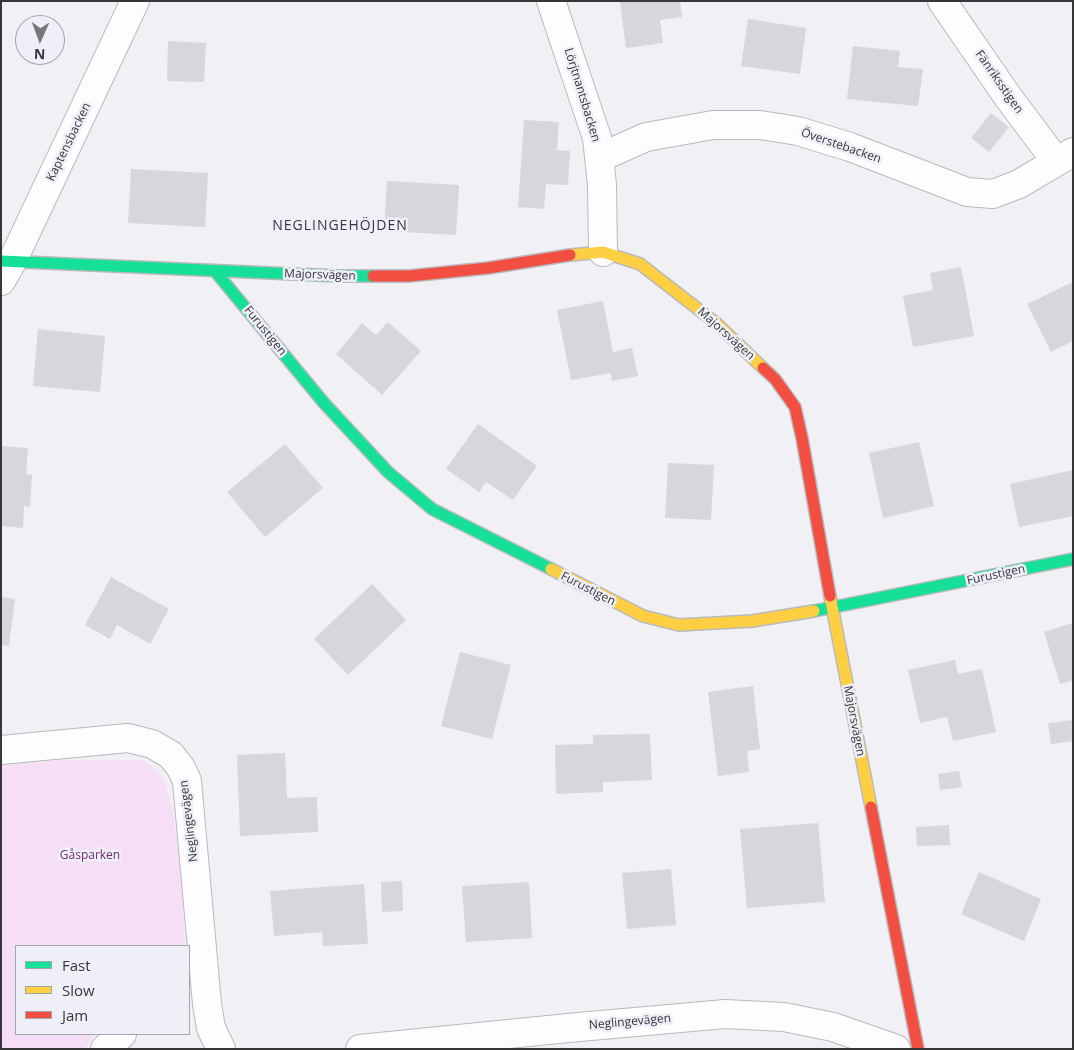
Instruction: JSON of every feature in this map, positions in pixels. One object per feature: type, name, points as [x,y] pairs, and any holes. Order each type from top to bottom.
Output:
[{"type":"street","name":"Kaptensbacken","points":[[5,268],[135,1]]},
{"type":"street","name":"Lörjtnantsbacken","points":[[551,1],[597,138],[602,185],[602,252]]},
{"type":"street","name":"Fänriksstigen","points":[[942,1],[1008,97],[1064,157]]},
{"type":"street","name":"Överstebacken","points":[[599,158],[646,137],[713,124],[760,125],[798,131],[850,147],[967,192],[993,194],[1019,184],[1064,157]]},
{"type":"street","name":"Majorsvägen","points":[[5,268],[409,276],[488,268],[602,252],[640,264],[716,322],[775,379],[794,407],[802,438],[832,608],[918,1049]]},
{"type":"street","name":"Furustigen","points":[[215,271],[324,403],[388,472],[432,509],[643,616],[679,625],[752,621],[832,608],[1073,559]]},
{"type":"street","name":"Neglingevägen","points":[[1,750],[128,738],[152,744],[171,755],[181,768],[187,782],[198,1006],[221,1049]]},
{"type":"street","name":"Neglingevägen","points":[[360,1049],[725,1014],[784,1017],[833,1027],[896,1049]]},
{"type":"street","points":[[105,1049],[121,1035]]},
{"type":"green space","name":"Gåsparken","points":[[64,760],[143,760],[164,778],[173,812],[183,886],[185,945],[15,945],[15,1035],[93,1035],[85,1049],[1,1049],[1,765]]},
{"type":"building","points":[[620,1],[680,1],[682,17],[660,20],[663,43],[626,48]]},
{"type":"building","points":[[748,19],[806,28],[800,74],[741,66]]},
{"type":"building","points":[[168,41],[206,43],[204,82],[167,81]]},
{"type":"building","points":[[853,46],[900,51],[898,67],[923,69],[918,106],[847,99]]},
{"type":"building","points":[[991,113],[1009,127],[989,152],[971,138]]},
{"type":"building","points":[[524,120],[559,122],[557,150],[570,151],[568,185],[546,184],[544,209],[518,207]]},
{"type":"building","points":[[131,169],[208,173],[205,227],[128,223]]},
{"type":"building","points":[[387,181],[459,185],[456,235],[384,231]]},
{"type":"building","points":[[961,267],[974,336],[913,347],[903,296],[933,290],[930,273]]},
{"type":"building","points":[[1073,282],[1073,341],[1051,352],[1027,304]]},
{"type":"building","points":[[603,301],[613,352],[632,348],[638,376],[612,381],[611,373],[571,380],[557,310]]},
{"type":"building","points":[[388,322],[421,351],[382,395],[336,354],[362,323],[376,335]]},
{"type":"building","points":[[38,329],[105,336],[100,392],[33,386]]},
{"type":"building","points":[[478,424],[537,466],[513,500],[486,482],[479,492],[446,469]]},
{"type":"building","points":[[919,442],[934,506],[883,518],[869,453]]},
{"type":"building","points":[[285,444],[323,488],[265,537],[227,492]]},
{"type":"building","points":[[1,446],[28,448],[26,474],[32,475],[30,507],[24,506],[23,528],[1,526]]},
{"type":"building","points":[[668,463],[714,465],[711,520],[665,518]]},
{"type":"building","points":[[1073,470],[1073,516],[1019,527],[1010,484]]},
{"type":"building","points":[[111,577],[169,609],[150,644],[117,625],[110,639],[85,625]]},
{"type":"building","points":[[372,584],[406,620],[348,675],[314,639]]},
{"type":"building","points":[[1,597],[15,599],[9,646],[1,645]]},
{"type":"building","points":[[1073,623],[1073,680],[1060,684],[1044,632]]},
{"type":"building","points":[[460,652],[511,665],[492,739],[441,726]]},
{"type":"building","points":[[955,660],[958,674],[982,669],[996,732],[953,741],[947,717],[920,723],[908,670]]},
{"type":"building","points":[[753,686],[760,749],[747,751],[749,772],[718,776],[708,692]]},
{"type":"building","points":[[1073,720],[1073,741],[1051,744],[1048,723]]},
{"type":"building","points":[[650,734],[652,780],[603,782],[603,792],[556,794],[555,745],[593,744],[593,735]]},
{"type":"building","points":[[285,753],[287,798],[317,797],[318,832],[240,836],[237,755]]},
{"type":"building","points":[[959,771],[962,787],[940,790],[938,774]]},
{"type":"building","points":[[818,823],[825,902],[747,908],[740,829]]},
{"type":"building","points":[[949,825],[950,845],[917,846],[916,827]]},
{"type":"building","points":[[671,869],[676,925],[627,929],[622,873]]},
{"type":"building","points":[[979,872],[1041,899],[1024,941],[961,914]]},
{"type":"building","points":[[402,881],[403,911],[382,912],[381,882]]},
{"type":"building","points":[[529,882],[532,938],[466,942],[462,886]]},
{"type":"building","points":[[364,884],[368,944],[323,946],[322,932],[274,936],[270,891]]},
{"type":"traffic: fast","points":[[1,261],[373,276]]},
{"type":"traffic: fast","points":[[215,271],[324,403],[388,472],[432,509],[551,569]]},
{"type":"traffic: fast","points":[[814,611],[1073,559]]},
{"type":"traffic: slow","points":[[570,255],[603,252],[640,264],[716,323],[763,368]]},
{"type":"traffic: slow","points":[[551,569],[643,616],[679,625],[752,621],[814,611]]},
{"type":"traffic: slow","points":[[830,596],[871,807]]},
{"type":"traffic: jam","points":[[373,276],[409,276],[488,268],[570,255]]},
{"type":"traffic: jam","points":[[763,368],[775,379],[795,407],[830,596]]},
{"type":"traffic: jam","points":[[871,807],[918,1049]]},
{"type":"district","name":"NEGLINGEHÖJDEN","points":[[340,226]]}]
